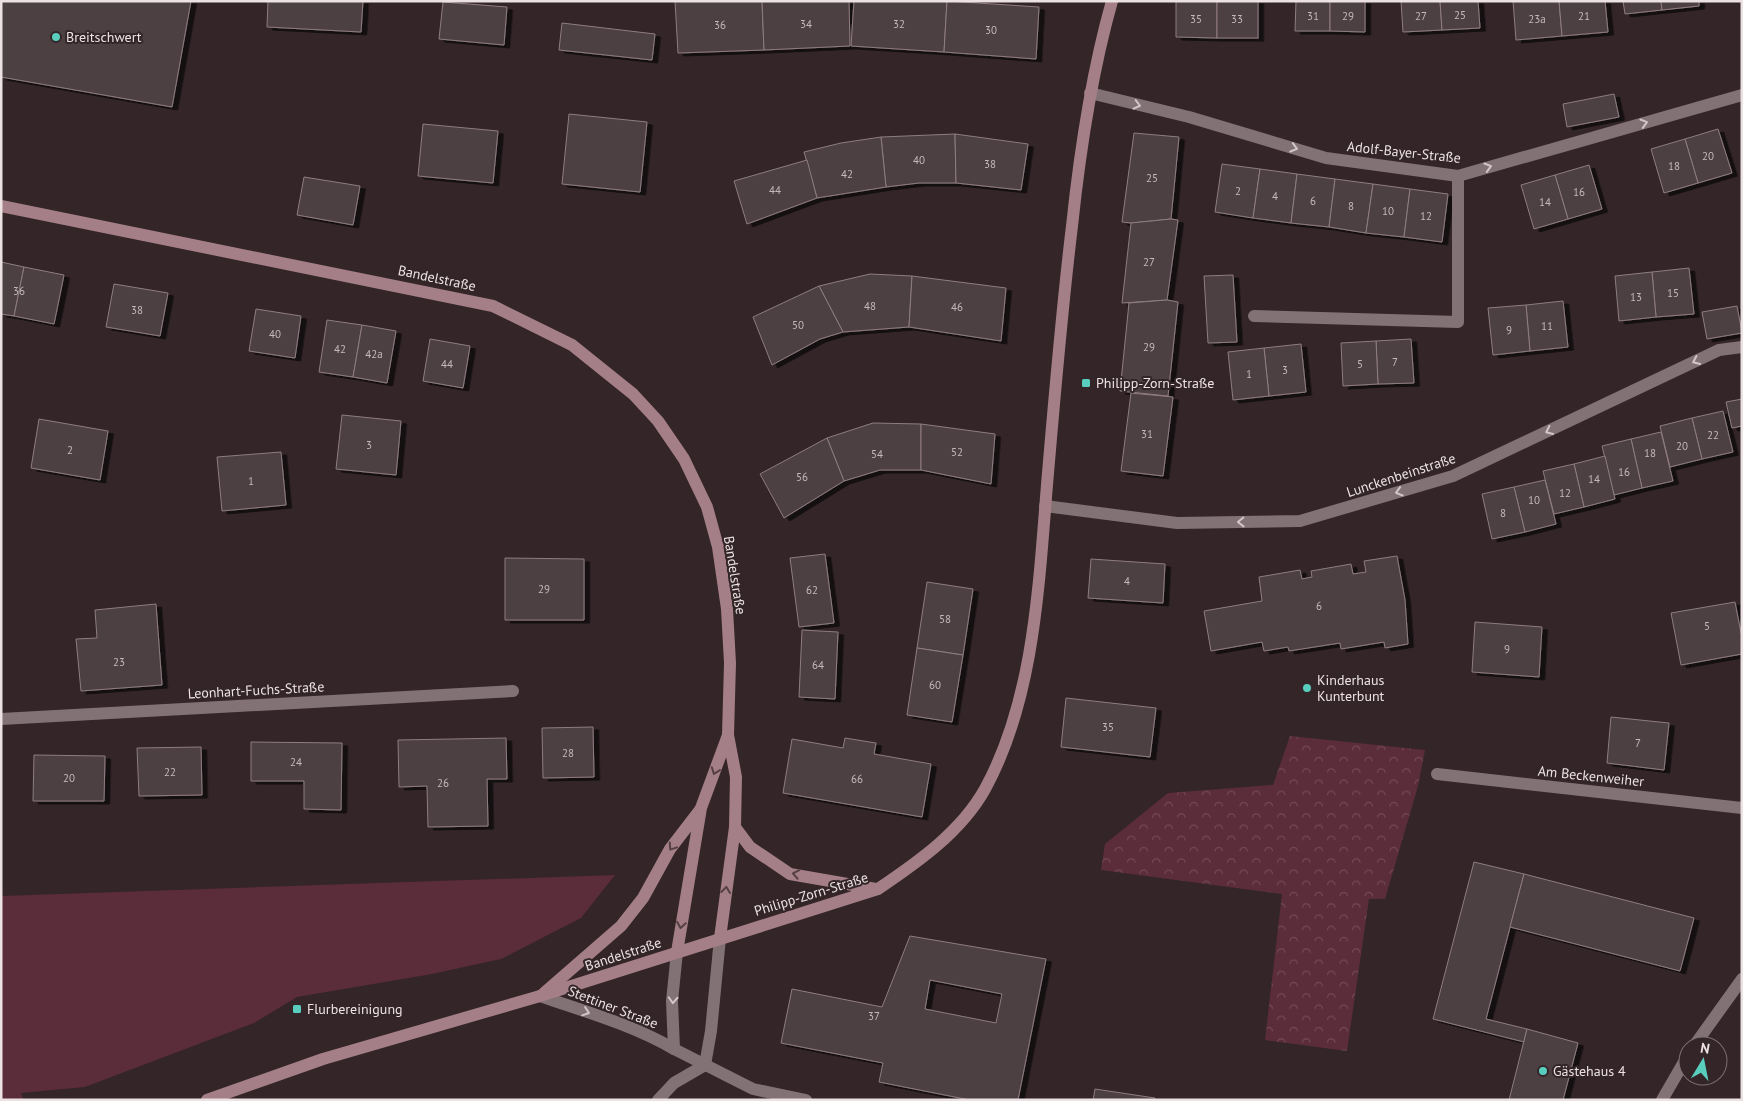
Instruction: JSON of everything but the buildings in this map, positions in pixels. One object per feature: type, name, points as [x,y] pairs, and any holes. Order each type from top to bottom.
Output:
[{"type":"street","name":"Philipp-Zorn-Straße","points":[[677,952],[878,889],[942,842],[968,815],[984,791],[1000,760],[1022,691],[1034,611],[1064,288],[1090,93],[1101,40],[1112,1]]},
{"type":"street","name":"Adolf-Bayer-Straße","points":[[1090,93],[1189,117],[1326,158],[1458,176],[1742,95]]},
{"type":"street","points":[[1254,316],[1458,322],[1458,176]]},
{"type":"street","name":"Bandelstraße","points":[[1,206],[484,304],[534,324],[572,345],[633,394],[658,421],[684,459],[707,507],[718,547],[727,609],[730,663],[728,735],[701,808],[677,952],[540,996],[323,1059],[207,1100]]},
{"type":"street","name":"Lunckenbeinstraße","points":[[1045,506],[1177,523],[1300,521],[1453,476],[1719,350],[1742,347]]},
{"type":"street","name":"Leonhart-Fuchs-Straße","points":[[1,719],[513,691]]},
{"type":"street","points":[[658,1100],[674,1083],[705,1066],[711,1032],[720,938],[735,827],[736,778],[728,735]]},
{"type":"street","name":"Am Beckenweiher","points":[[1437,774],[1742,808]]},
{"type":"street","points":[[540,996],[621,926],[642,898],[670,849],[701,808]]},
{"type":"street","points":[[735,827],[750,846],[790,874],[878,889]]},
{"type":"street","name":"Stettiner Straße","points":[[674,1049],[672,1001],[677,952]]},
{"type":"street","points":[[1701,1036],[1742,979]]},
{"type":"street","name":"Stettiner Straße","points":[[540,996],[653,1037],[705,1066],[753,1089],[806,1100]]},
{"type":"street","points":[[1662,1100],[1678,1072]]},
{"type":"green space","points":[[1290,736],[1425,750],[1418,786],[1385,899],[1369,899],[1347,1051],[1265,1040],[1282,894],[1101,870],[1105,844],[1168,793],[1273,785]]},
{"type":"green space","points":[[615,875],[581,918],[501,959],[432,974],[297,997],[254,1023],[85,1087],[21,1093],[24,1100],[1,1100],[1,896]]},
{"type":"place","name":"Breitschwert","points":[[56,37]]},
{"type":"place","name":"Philipp-Zorn-Straße","points":[[1086,383]]},
{"type":"place","name":"Kinderhaus Kunterbunt","points":[[1307,688]]},
{"type":"place","name":"Flurbereinigung","points":[[297,1009]]},
{"type":"place","name":"Gästehaus 4","points":[[1543,1071]]}]
